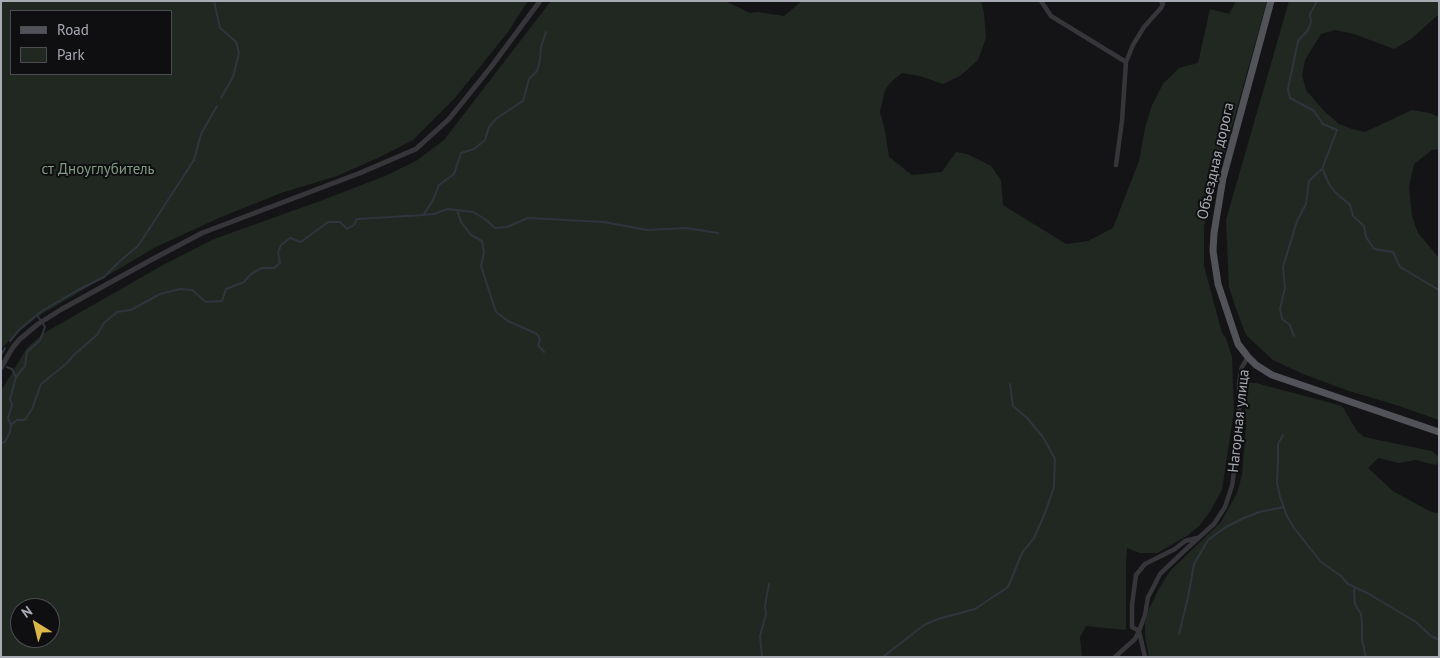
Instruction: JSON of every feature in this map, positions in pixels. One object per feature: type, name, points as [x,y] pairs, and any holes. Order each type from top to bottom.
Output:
[{"type":"main road","name":"Объездная дорога","points":[[1271,1],[1223,178],[1214,233],[1213,250],[1218,284],[1238,344],[1256,365],[1272,375],[1439,432]]},
{"type":"street","points":[[1,368],[20,339],[45,319],[202,233],[360,173],[416,149],[449,119],[491,67],[540,1]]},
{"type":"street","points":[[1041,1],[1051,16],[1126,62]]},
{"type":"street","points":[[1116,165],[1124,102],[1126,62],[1133,45],[1144,27],[1161,8],[1163,4],[1161,1]]},
{"type":"street","name":"Нагорная улица","points":[[1139,631],[1145,615],[1148,597],[1160,574],[1214,524],[1225,508],[1232,486],[1239,436],[1239,383],[1242,367],[1248,357]]},
{"type":"street","points":[[1145,657],[1139,631],[1132,627],[1132,605],[1136,575],[1146,564],[1185,542],[1200,537]]},
{"type":"street","points":[[1115,657],[1135,639],[1139,631]]},
{"type":"green space","name":"ст Дноуглубитель","points":[[1,1],[528,1],[508,32],[455,98],[413,140],[337,176],[281,193],[221,217],[156,247],[37,317],[1,349]]},
{"type":"green space","points":[[551,1],[725,1],[750,13],[758,12],[784,16],[802,1],[981,1],[986,38],[978,60],[960,76],[943,84],[920,76],[902,73],[885,90],[880,112],[889,157],[912,175],[942,172],[956,152],[967,154],[991,166],[1001,180],[1003,205],[1066,244],[1088,241],[1113,228],[1139,161],[1145,128],[1152,105],[1163,84],[1179,68],[1198,63],[1210,9],[1229,14],[1236,1],[1267,1],[1204,226],[1204,266],[1222,333],[1226,338],[1232,357],[1234,410],[1222,490],[1200,525],[1187,536],[1157,553],[1140,553],[1127,548],[1126,630],[1086,626],[1080,637],[1082,657],[1,657],[1,391],[27,348],[44,333],[163,265],[214,239],[323,200],[385,176],[416,161],[444,140]]},
{"type":"green space","points":[[1289,1],[1439,1],[1439,14],[1411,39],[1394,49],[1354,34],[1335,30],[1321,34],[1305,60],[1302,75],[1306,90],[1323,110],[1339,124],[1352,129],[1365,132],[1412,110],[1439,117],[1439,149],[1432,150],[1414,164],[1409,187],[1412,216],[1418,233],[1439,258],[1439,420],[1346,390],[1303,374],[1273,360],[1246,335],[1236,309],[1229,287],[1226,220]]},
{"type":"green space","points":[[1247,383],[1256,383],[1342,406],[1357,431],[1364,437],[1432,451],[1439,457],[1436,465],[1415,460],[1399,463],[1378,458],[1368,468],[1393,491],[1431,512],[1439,513],[1439,657],[1149,657],[1145,636],[1145,623],[1149,609],[1160,587],[1170,571],[1221,522],[1237,493],[1242,475],[1246,427],[1244,393]]},
{"type":"waterway","points":[[214,1],[220,28],[236,42],[239,53],[233,77],[221,98]]},
{"type":"waterway","points":[[1294,336],[1290,325],[1282,319],[1280,309],[1285,288],[1283,267],[1297,221],[1306,204],[1309,181],[1322,169],[1337,130],[1323,124],[1314,111],[1290,98],[1288,89],[1298,41],[1308,30],[1311,22],[1310,14],[1317,1]]},
{"type":"waterway","points":[[424,214],[433,200],[439,185],[454,174],[461,153],[474,149],[485,140],[489,127],[497,118],[523,101],[529,79],[537,71],[546,32]]},
{"type":"waterway","points":[[11,425],[8,418],[12,405],[10,399],[16,377],[25,366],[27,352],[40,340],[45,327],[37,315],[78,290],[104,277],[138,246],[194,160],[201,134],[217,106]]},
{"type":"waterway","points":[[1323,170],[1329,184],[1350,205],[1353,216],[1364,226],[1366,237],[1374,249],[1393,252],[1400,267],[1439,290]]},
{"type":"waterway","points":[[1,443],[5,442],[11,425],[17,420],[25,420],[32,409],[41,384],[97,335],[104,323],[117,312],[131,310],[160,294],[180,289],[192,290],[206,302],[222,301],[226,289],[244,282],[251,274],[262,268],[274,268],[280,263],[278,253],[281,245],[290,238],[301,242],[328,222],[340,222],[347,229],[354,225],[357,219],[434,214],[447,209],[473,212],[495,228],[507,227],[528,218],[604,222],[647,230],[686,228],[718,233]]},
{"type":"waterway","points":[[457,210],[461,222],[471,235],[482,241],[484,253],[481,266],[496,312],[508,321],[537,334],[540,339],[538,345],[544,352]]},
{"type":"waterway","points":[[10,341],[19,330],[37,315]]},
{"type":"waterway","points":[[1,355],[5,348]]},
{"type":"waterway","points":[[7,367],[12,369],[16,377]]},
{"type":"waterway","points":[[883,657],[924,625],[938,619],[975,609],[1008,587],[1022,553],[1034,538],[1054,487],[1055,459],[1043,437],[1027,418],[1013,406],[1010,384]]},
{"type":"waterway","points":[[1283,435],[1278,444],[1277,483],[1287,516],[1294,528],[1321,562],[1341,576],[1348,584],[1369,594],[1416,622],[1431,636],[1439,640]]},
{"type":"waterway","points":[[1179,634],[1194,564],[1208,540],[1226,527],[1244,518],[1259,512],[1284,507]]},
{"type":"waterway","points":[[762,657],[760,636],[766,614],[765,606],[769,584]]},
{"type":"waterway","points":[[1354,589],[1355,604],[1361,614],[1362,640],[1366,657]]}]
